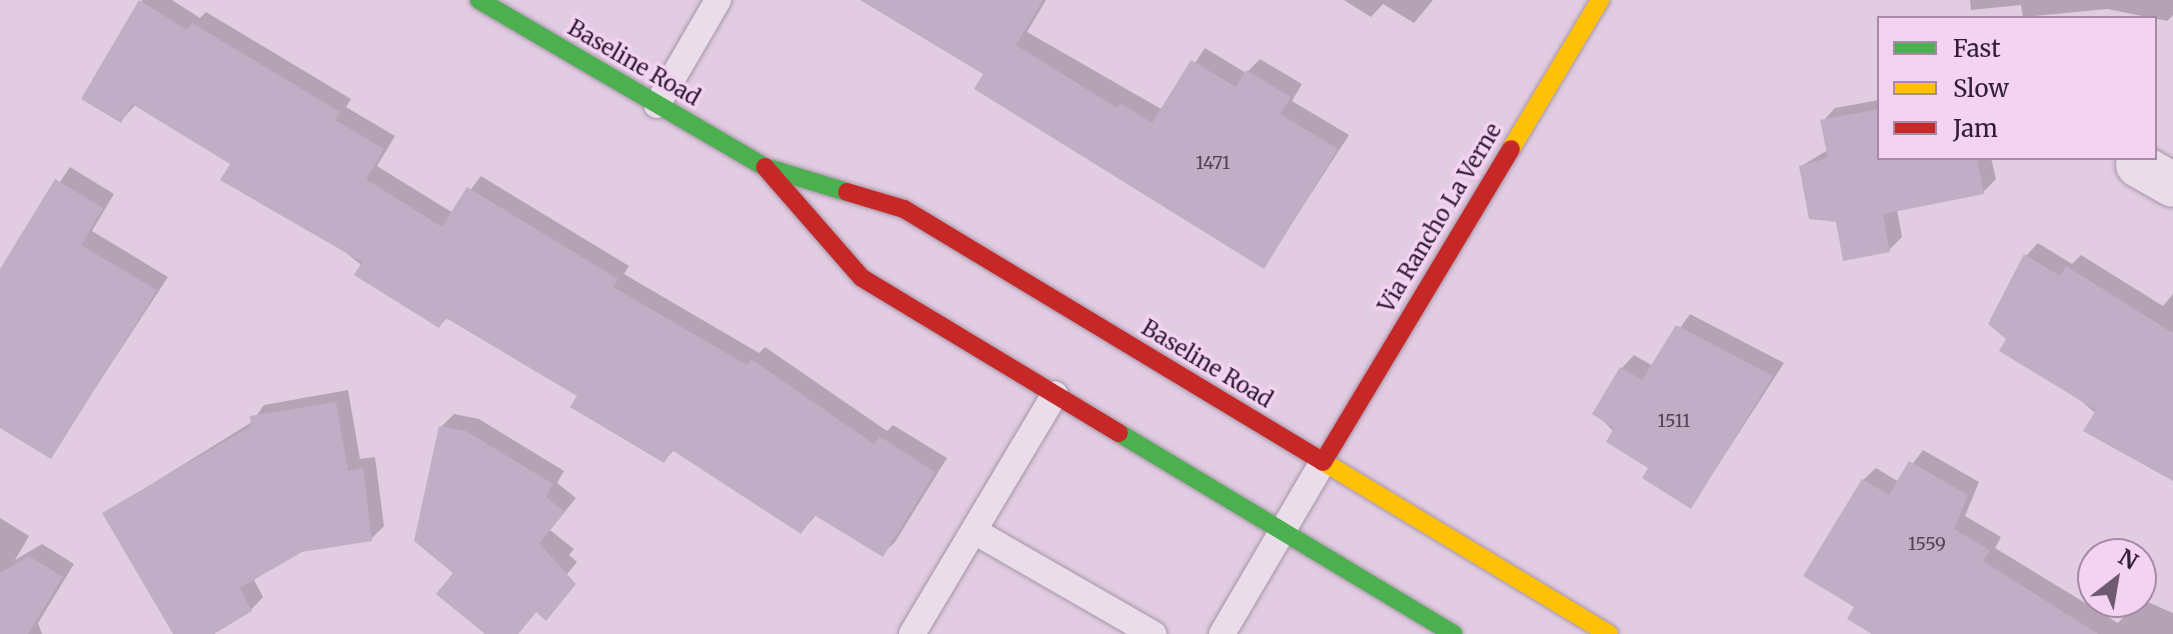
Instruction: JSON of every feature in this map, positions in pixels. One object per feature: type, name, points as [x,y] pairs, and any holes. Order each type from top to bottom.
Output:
[{"type":"main road","name":"Baseline Road","points":[[479,0],[765,167],[904,209],[1609,634]]},
{"type":"main road","name":"Via Rancho La Verne","points":[[1323,462],[1600,0]]},
{"type":"main road","name":"Baseline Road","points":[[765,167],[862,278],[1453,634]]},
{"type":"lane","points":[[657,105],[718,0]]},
{"type":"lane","points":[[912,634],[1055,394]]},
{"type":"lane","points":[[1222,634],[1323,462]]},
{"type":"lane","points":[[974,531],[1153,634]]},
{"type":"building","points":[[139,0],[187,30],[192,23],[340,112],[335,120],[384,149],[366,179],[442,227],[467,187],[618,279],[613,287],[747,365],[751,359],[874,444],[879,436],[935,472],[883,557],[814,515],[801,534],[672,450],[664,463],[570,407],[577,396],[446,318],[439,328],[354,275],[362,262],[220,180],[230,164],[132,104],[121,123],[81,99]]},
{"type":"building","points":[[860,0],[1043,0],[1016,45],[1117,108],[1120,103],[1152,123],[1191,60],[1236,87],[1246,70],[1291,97],[1280,114],[1338,149],[1264,269],[974,89],[983,74]]},
{"type":"building","points":[[1877,109],[1877,160],[1977,160],[1984,194],[1883,214],[1890,252],[1843,261],[1836,222],[1809,219],[1799,166],[1828,158],[1820,120]]},
{"type":"building","points":[[55,179],[103,208],[81,245],[157,290],[51,459],[0,428],[0,269]]},
{"type":"building","points":[[2024,254],[2060,276],[2066,266],[2173,333],[2173,481],[2083,431],[2096,410],[1999,351],[2006,339],[1988,324]]},
{"type":"building","points":[[1676,325],[1773,376],[1691,509],[1642,478],[1648,468],[1606,442],[1614,428],[1592,414],[1620,367],[1642,380]]},
{"type":"building","points":[[336,402],[348,471],[363,468],[372,541],[302,552],[240,588],[252,611],[214,634],[173,634],[102,513],[251,426],[250,416]]},
{"type":"building","points":[[439,426],[466,431],[553,484],[546,497],[565,512],[539,543],[576,584],[546,621],[536,612],[518,634],[485,634],[436,594],[453,573],[414,541]]},
{"type":"building","points":[[1909,461],[1968,495],[1954,529],[1990,550],[1983,561],[2098,634],[1872,634],[1847,619],[1854,607],[1803,576],[1862,479],[1889,495]]},
{"type":"building","points":[[29,556],[63,577],[28,634],[0,634],[0,573]]},
{"type":"traffic: fast","points":[[479,0],[765,167],[847,192]]},
{"type":"traffic: fast","points":[[1119,433],[1453,634]]},
{"type":"traffic: slow","points":[[1511,149],[1600,0]]},
{"type":"traffic: slow","points":[[1322,461],[1609,634]]},
{"type":"traffic: jam","points":[[1323,462],[1511,149]]},
{"type":"traffic: jam","points":[[765,167],[862,278],[1119,433]]},
{"type":"traffic: jam","points":[[847,192],[904,209],[1322,461]]}]
